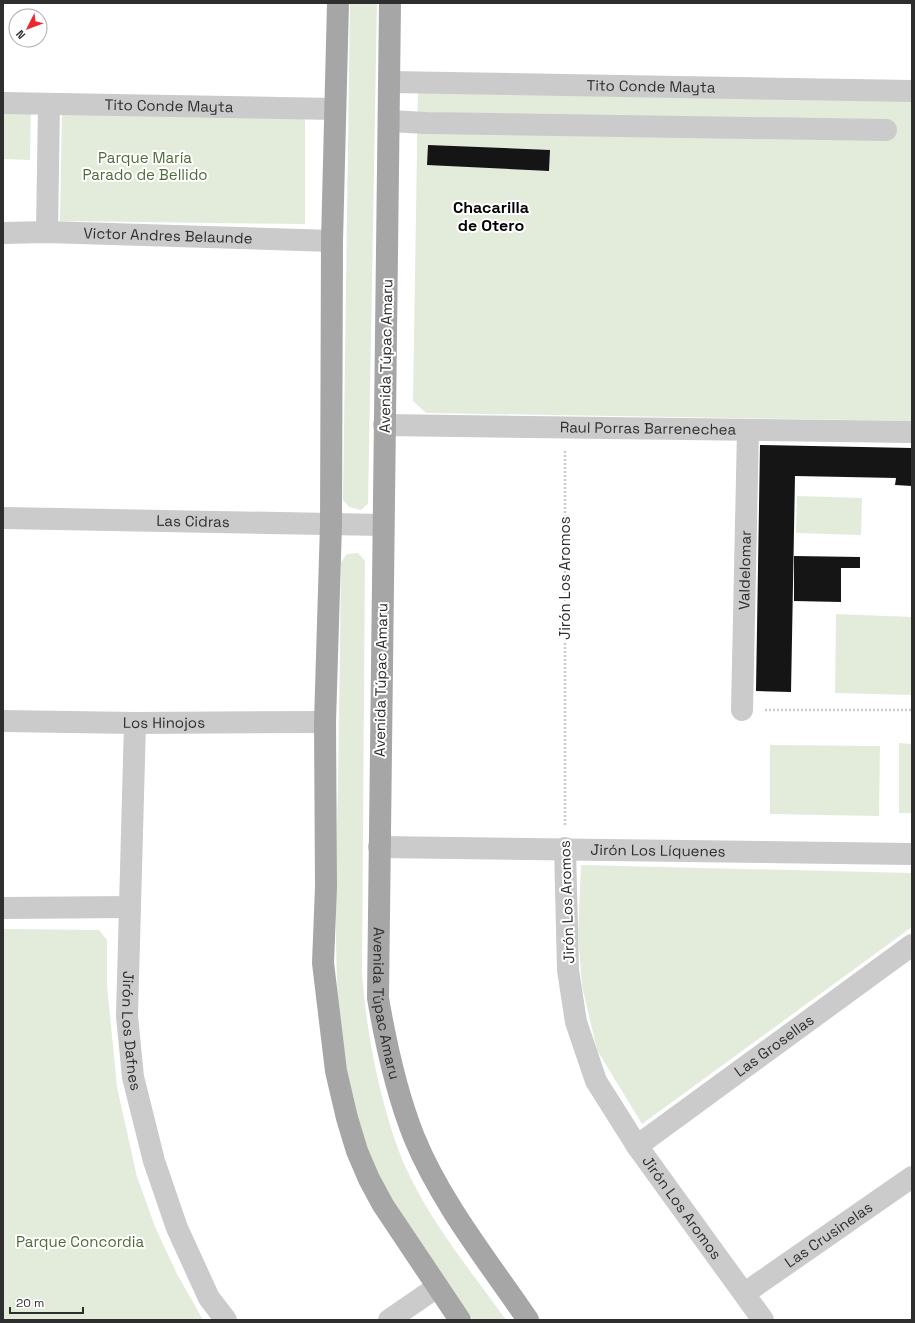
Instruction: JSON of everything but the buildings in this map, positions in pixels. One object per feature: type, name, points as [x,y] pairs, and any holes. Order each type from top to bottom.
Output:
[{"type":"main road","points":[[338,3],[332,241],[331,524],[325,722],[326,887],[323,963],[336,1071],[347,1118],[369,1179],[383,1205],[460,1320]]},
{"type":"main road","name":"Avenida Túpac Amaru","points":[[390,3],[390,121],[384,426],[378,998],[399,1096],[414,1136],[442,1191],[528,1320]]},
{"type":"street","name":"Tito Conde Mayta","points":[[390,82],[912,91]]},
{"type":"street","name":"Tito Conde Mayta","points":[[3,103],[335,109]]},
{"type":"street","points":[[47,232],[49,104]]},
{"type":"street","points":[[390,121],[426,123],[886,130]]},
{"type":"street","name":"Victor Andres Belaunde","points":[[3,233],[47,232],[332,241]]},
{"type":"street","name":"Raul Porras Barrenechea","points":[[384,426],[912,432]]},
{"type":"street","name":"Valdelomar","points":[[742,710],[748,430]]},
{"type":"street","name":"Las Cidras","points":[[3,518],[383,525]]},
{"type":"street","name":"Los Hinojos","points":[[3,721],[135,723],[325,722]]},
{"type":"street","name":"Jirón Los Dafnes","points":[[135,723],[127,1016],[133,1077],[154,1161],[177,1228],[209,1298],[226,1320]]},
{"type":"street","name":"Jirón Los Líquenes","points":[[379,847],[565,848],[912,854]]},
{"type":"street","name":"Jirón Los Aromos","points":[[565,848],[568,970],[576,1022],[596,1081],[637,1146],[764,1320]]},
{"type":"street","points":[[3,908],[130,907]]},
{"type":"street","name":"Las Grosellas","points":[[637,1146],[912,945]]},
{"type":"street","name":"Las Crusinelas","points":[[745,1293],[912,1177]]},
{"type":"street","points":[[389,1320],[437,1287]]},
{"type":"path","name":"Jirón Los Aromos","points":[[565,427],[565,848]]},
{"type":"path","points":[[742,710],[912,710]]},
{"type":"green space","points":[[350,3],[377,3],[368,504],[361,510],[349,507],[343,500]]},
{"type":"green space","points":[[418,87],[912,98],[912,421],[426,413],[413,401]]},
{"type":"green space","points":[[3,98],[31,99],[30,160],[3,159]]},
{"type":"green space","name":"Parque María Parado de Bellido","points":[[62,108],[305,115],[305,224],[60,221]]},
{"type":"green space","points":[[797,496],[862,498],[861,535],[796,533]]},
{"type":"green space","points":[[358,553],[365,561],[362,972],[371,1045],[382,1096],[396,1144],[415,1187],[426,1207],[452,1246],[506,1320],[473,1320],[410,1232],[379,1178],[363,1136],[351,1094],[343,1050],[338,1006],[336,962],[337,829],[341,562],[347,554]]},
{"type":"green space","points":[[836,614],[912,617],[912,695],[835,693]]},
{"type":"green space","points":[[899,743],[912,744],[912,813],[899,813]]},
{"type":"green space","points":[[770,745],[880,746],[879,816],[770,814]]},
{"type":"green space","points":[[581,865],[912,873],[912,927],[642,1124],[597,1050],[582,986],[578,934]]},
{"type":"green space","name":"Parque Concordia","points":[[3,929],[99,930],[107,940],[107,985],[117,1087],[137,1177],[156,1229],[177,1274],[203,1320],[3,1320]]},
{"type":"district","name":"Chacarilla de Otero","points":[[491,216]]}]
